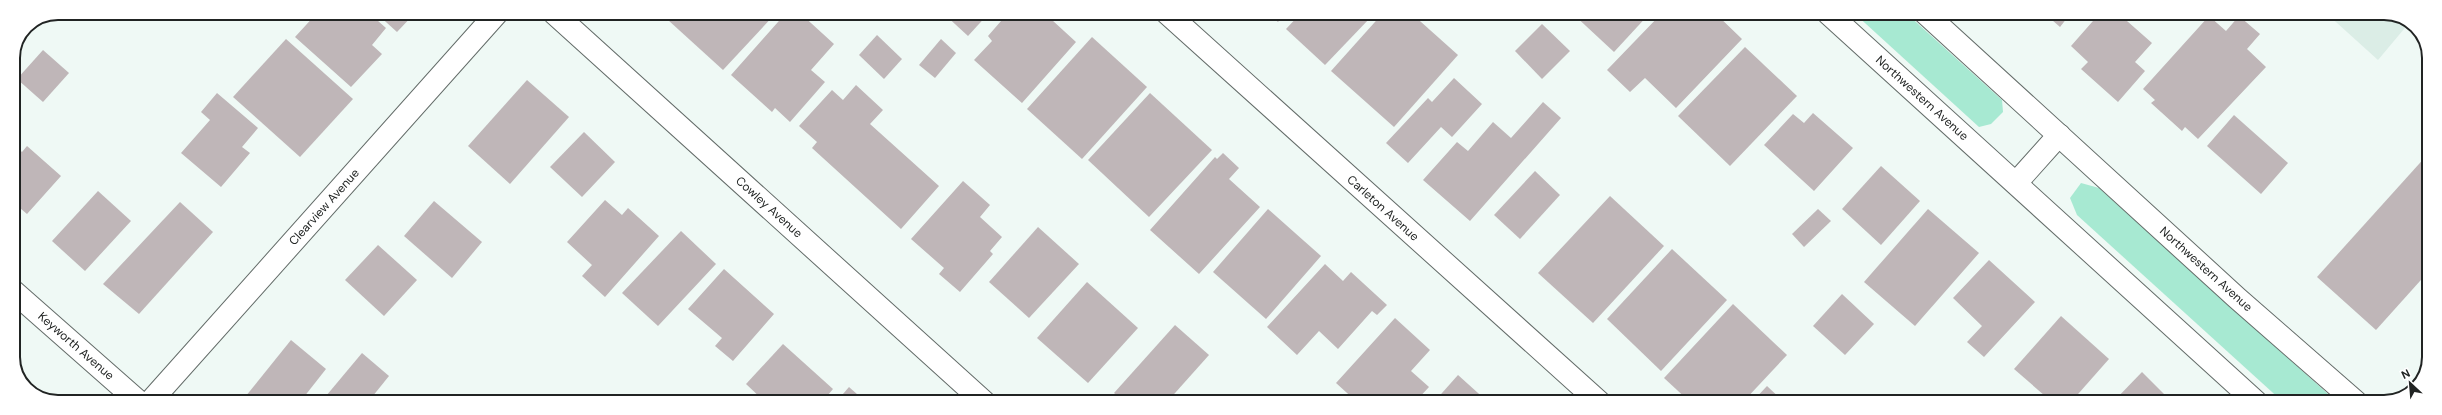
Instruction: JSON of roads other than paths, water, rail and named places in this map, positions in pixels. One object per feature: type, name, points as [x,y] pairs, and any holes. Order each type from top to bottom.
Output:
[{"type":"street","name":"Clearview Avenue","points":[[156,395],[491,20]]},
{"type":"street","name":"Cowley Avenue","points":[[562,20],[976,395]]},
{"type":"street","name":"Carleton Avenue","points":[[1175,20],[1591,395]]},
{"type":"street","name":"Northwestern Avenue","points":[[1836,20],[2248,395]]},
{"type":"street","name":"Northwestern Avenue","points":[[1933,20],[2237,298],[2348,395]]},
{"type":"street","points":[[2016,183],[2059,134]]},
{"type":"street","name":"Keyworth Avenue","points":[[20,297],[131,395]]}]
